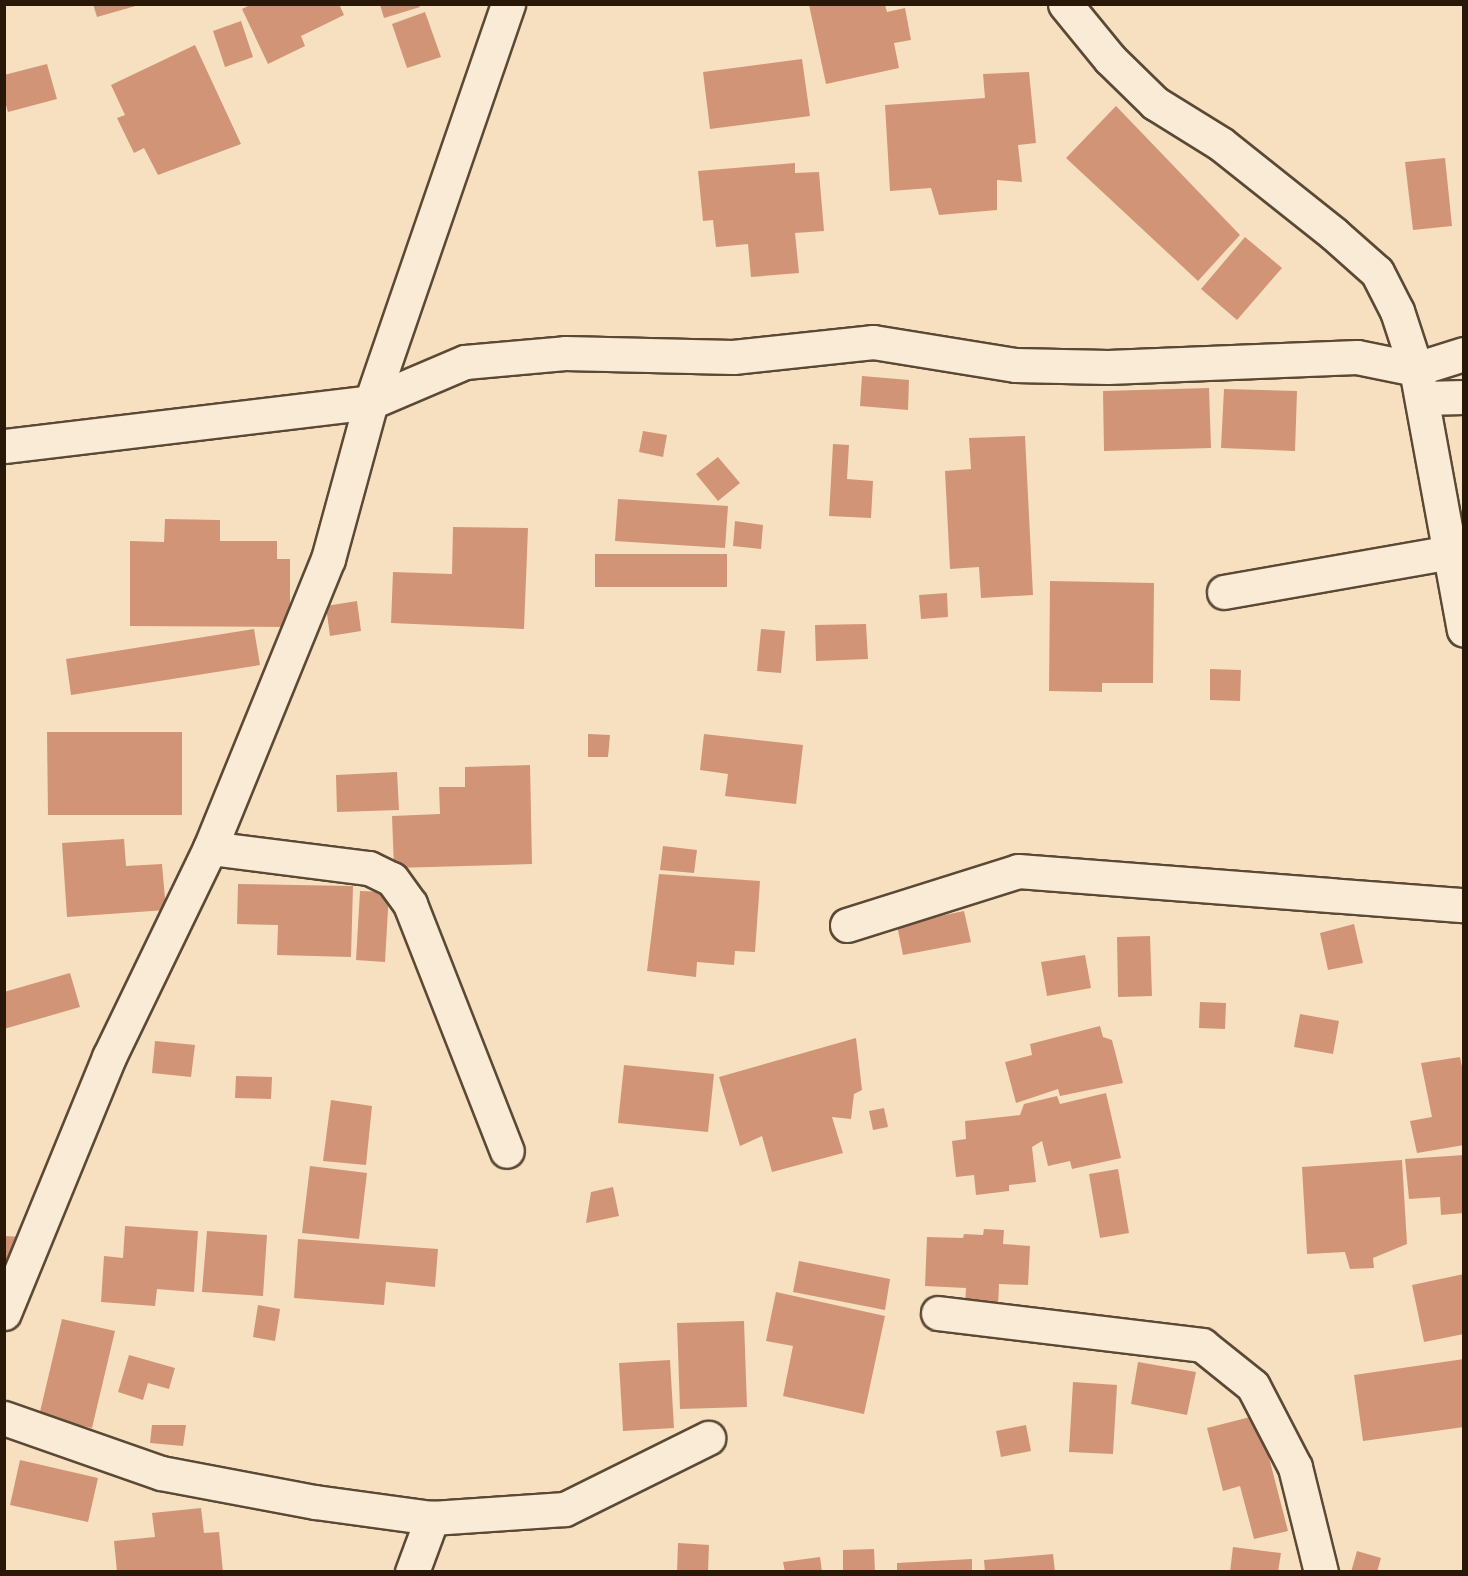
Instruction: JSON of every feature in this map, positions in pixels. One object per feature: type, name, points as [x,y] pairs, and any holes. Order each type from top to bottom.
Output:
[{"type":"street","points":[[4,1313],[109,1057],[210,848],[328,559],[370,402],[508,4]]},
{"type":"street","points":[[1065,4],[1110,59],[1155,104],[1221,144],[1334,234],[1377,272],[1396,311],[1419,384],[1464,630]]},
{"type":"street","points":[[4,446],[370,402],[465,362],[565,353],[733,357],[873,342],[1015,365],[1108,367],[1357,357],[1419,384],[1464,397]]},
{"type":"street","points":[[1419,384],[1464,354]]},
{"type":"street","points":[[1224,592],[1449,552]]},
{"type":"street","points":[[210,848],[369,868],[392,879],[410,904],[507,1151]]},
{"type":"street","points":[[847,925],[1018,871],[1464,905]]},
{"type":"street","points":[[938,1313],[1202,1346],[1253,1386],[1295,1467],[1321,1572]]},
{"type":"street","points":[[4,1418],[161,1473],[315,1502],[432,1518],[565,1509],[708,1438]]},
{"type":"street","points":[[412,1572],[432,1518]]},
{"type":"building","points":[[93,4],[139,4],[139,5],[97,17]]},
{"type":"building","points":[[252,4],[339,4],[344,15],[301,36],[305,46],[268,64],[242,9]]},
{"type":"building","points":[[380,5],[419,5],[420,7],[384,18]]},
{"type":"building","points":[[809,5],[885,5],[887,12],[905,8],[911,40],[894,43],[899,68],[826,84]]},
{"type":"building","points":[[425,12],[441,57],[407,68],[392,24]]},
{"type":"building","points":[[241,21],[253,57],[225,67],[213,31]]},
{"type":"building","points":[[195,45],[241,144],[158,175],[144,148],[134,153],[117,118],[125,115],[111,85]]},
{"type":"building","points":[[802,59],[810,116],[710,129],[703,72]]},
{"type":"building","points":[[47,64],[57,99],[8,112],[4,98],[4,75]]},
{"type":"building","points":[[1029,72],[1036,143],[1018,145],[1022,182],[997,180],[997,210],[939,215],[931,188],[890,191],[885,105],[985,98],[983,74]]},
{"type":"building","points":[[1116,106],[1240,235],[1198,281],[1066,158]]},
{"type":"building","points":[[1445,158],[1452,226],[1413,230],[1405,162]]},
{"type":"building","points":[[795,163],[795,173],[819,172],[824,231],[795,233],[799,273],[751,277],[748,244],[716,247],[713,220],[703,221],[698,171]]},
{"type":"building","points":[[1245,237],[1282,268],[1237,320],[1201,289]]},
{"type":"building","points":[[862,376],[909,380],[908,410],[860,406]]},
{"type":"building","points":[[1209,388],[1211,448],[1104,451],[1103,391]]},
{"type":"building","points":[[1224,389],[1297,391],[1295,451],[1221,448]]},
{"type":"building","points":[[643,431],[667,435],[663,457],[639,452]]},
{"type":"building","points":[[1025,436],[1033,595],[981,598],[979,567],[950,569],[945,471],[971,469],[969,438]]},
{"type":"building","points":[[833,444],[849,445],[847,479],[873,481],[871,518],[829,516]]},
{"type":"building","points":[[718,457],[740,483],[718,501],[696,474]]},
{"type":"building","points":[[618,499],[728,506],[725,548],[615,541]]},
{"type":"building","points":[[165,519],[220,520],[220,541],[277,541],[277,559],[290,559],[290,627],[130,626],[130,541],[164,542]]},
{"type":"building","points":[[735,521],[763,525],[761,549],[733,546]]},
{"type":"building","points":[[453,527],[528,528],[524,629],[391,623],[393,572],[452,574]]},
{"type":"building","points":[[595,554],[727,554],[727,587],[595,587]]},
{"type":"building","points":[[1050,581],[1154,583],[1153,683],[1102,683],[1102,692],[1049,691]]},
{"type":"building","points":[[947,593],[948,617],[921,619],[919,595]]},
{"type":"building","points":[[357,601],[361,631],[330,636],[326,606]]},
{"type":"building","points":[[866,624],[868,659],[816,661],[815,625]]},
{"type":"building","points":[[254,629],[260,665],[71,695],[66,659]]},
{"type":"building","points":[[761,629],[785,631],[781,673],[757,671]]},
{"type":"building","points":[[1210,669],[1241,670],[1240,701],[1210,700]]},
{"type":"building","points":[[47,732],[182,732],[182,815],[48,815]]},
{"type":"building","points":[[588,734],[610,735],[608,757],[588,757]]},
{"type":"building","points":[[704,734],[803,745],[796,804],[725,796],[728,774],[700,770]]},
{"type":"building","points":[[530,765],[532,864],[394,868],[392,816],[440,814],[439,787],[465,787],[465,767]]},
{"type":"building","points":[[397,772],[399,810],[337,812],[336,775]]},
{"type":"building","points":[[124,839],[126,866],[162,864],[166,910],[67,917],[62,843]]},
{"type":"building","points":[[663,846],[697,850],[694,873],[660,870]]},
{"type":"building","points":[[659,874],[760,881],[755,952],[735,951],[734,965],[697,962],[696,977],[647,971]]},
{"type":"building","points":[[238,884],[353,886],[351,957],[277,955],[278,925],[237,924]]},
{"type":"building","points":[[360,891],[389,892],[385,962],[356,960]]},
{"type":"building","points":[[964,911],[971,942],[903,955],[897,925]]},
{"type":"building","points":[[1354,924],[1363,963],[1328,970],[1320,933]]},
{"type":"building","points":[[1150,936],[1152,996],[1118,997],[1117,937]]},
{"type":"building","points":[[1085,955],[1091,988],[1047,996],[1041,962]]},
{"type":"building","points":[[70,973],[80,1007],[4,1029],[4,992]]},
{"type":"building","points":[[1200,1002],[1226,1003],[1225,1029],[1199,1028]]},
{"type":"building","points":[[1300,1014],[1339,1021],[1333,1054],[1294,1047]]},
{"type":"building","points":[[1100,1026],[1103,1037],[1112,1040],[1123,1083],[1060,1096],[1058,1089],[1016,1103],[1005,1062],[1032,1055],[1030,1044]]},
{"type":"building","points":[[856,1038],[862,1090],[854,1094],[851,1119],[832,1117],[843,1153],[772,1172],[762,1136],[740,1146],[719,1077]]},
{"type":"building","points":[[155,1041],[195,1045],[191,1077],[152,1073]]},
{"type":"building","points":[[1460,1057],[1464,1077],[1464,1145],[1417,1153],[1410,1121],[1432,1117],[1421,1063]]},
{"type":"building","points":[[624,1065],[714,1074],[708,1132],[618,1123]]},
{"type":"building","points":[[236,1076],[272,1077],[271,1099],[235,1098]]},
{"type":"building","points":[[1106,1093],[1121,1158],[1072,1169],[1070,1161],[1048,1166],[1042,1141],[1032,1147],[1036,1182],[1009,1185],[1009,1191],[976,1195],[974,1175],[956,1177],[952,1141],[966,1139],[965,1121],[1020,1115],[1024,1104],[1057,1096],[1060,1104]]},
{"type":"building","points":[[331,1100],[372,1106],[366,1165],[323,1161]]},
{"type":"building","points":[[884,1108],[888,1127],[873,1130],[869,1111]]},
{"type":"building","points":[[1464,1155],[1464,1213],[1441,1215],[1440,1197],[1409,1199],[1405,1159]]},
{"type":"building","points":[[1402,1160],[1407,1244],[1373,1258],[1374,1268],[1350,1269],[1345,1252],[1307,1254],[1302,1167]]},
{"type":"building","points":[[310,1166],[367,1173],[359,1239],[302,1233]]},
{"type":"building","points":[[1118,1169],[1129,1233],[1100,1238],[1089,1174]]},
{"type":"building","points":[[613,1187],[619,1216],[586,1223],[591,1192]]},
{"type":"building","points":[[125,1226],[198,1231],[194,1292],[157,1289],[155,1306],[101,1302],[104,1256],[123,1258]]},
{"type":"building","points":[[984,1229],[1004,1230],[1003,1244],[1030,1246],[1028,1285],[999,1284],[998,1306],[965,1304],[966,1288],[925,1286],[927,1237],[963,1238],[964,1234],[983,1235]]},
{"type":"building","points":[[207,1231],[267,1235],[263,1296],[202,1292]]},
{"type":"building","points":[[4,1236],[24,1237],[4,1290]]},
{"type":"building","points":[[298,1239],[438,1249],[435,1287],[386,1282],[384,1305],[294,1298]]},
{"type":"building","points":[[799,1261],[890,1279],[885,1310],[793,1292]]},
{"type":"building","points":[[1464,1274],[1464,1334],[1424,1342],[1412,1285]]},
{"type":"building","points":[[776,1292],[885,1316],[864,1414],[783,1396],[793,1346],[766,1341]]},
{"type":"building","points":[[258,1305],[280,1309],[275,1341],[253,1337]]},
{"type":"building","points":[[62,1319],[115,1331],[92,1428],[39,1416]]},
{"type":"building","points":[[744,1321],[747,1407],[680,1409],[677,1323]]},
{"type":"building","points":[[129,1355],[175,1368],[169,1389],[148,1383],[143,1400],[118,1392]]},
{"type":"building","points":[[1464,1359],[1464,1427],[1363,1441],[1354,1375]]},
{"type":"building","points":[[670,1360],[674,1428],[623,1431],[619,1363]]},
{"type":"building","points":[[1138,1362],[1196,1372],[1187,1415],[1131,1404]]},
{"type":"building","points":[[1073,1382],[1117,1385],[1113,1454],[1069,1452]]},
{"type":"building","points":[[1258,1415],[1288,1531],[1254,1539],[1240,1486],[1223,1491],[1207,1428]]},
{"type":"building","points":[[152,1425],[186,1425],[183,1446],[150,1443]]},
{"type":"building","points":[[1026,1425],[1031,1451],[1001,1457],[996,1431]]},
{"type":"building","points":[[20,1460],[98,1478],[88,1522],[10,1505]]},
{"type":"building","points":[[201,1508],[204,1533],[219,1532],[223,1572],[117,1572],[114,1541],[155,1537],[152,1513]]},
{"type":"building","points":[[678,1543],[709,1545],[708,1572],[677,1572]]},
{"type":"building","points":[[1233,1547],[1281,1553],[1278,1572],[1230,1572]]},
{"type":"building","points":[[874,1549],[875,1572],[843,1572],[843,1550]]},
{"type":"building","points":[[1357,1551],[1381,1558],[1377,1572],[1351,1572]]},
{"type":"building","points":[[1053,1554],[1055,1572],[985,1572],[984,1560]]},
{"type":"building","points":[[820,1557],[822,1572],[785,1572],[783,1562]]},
{"type":"building","points":[[972,1559],[972,1572],[897,1572],[897,1563]]}]
